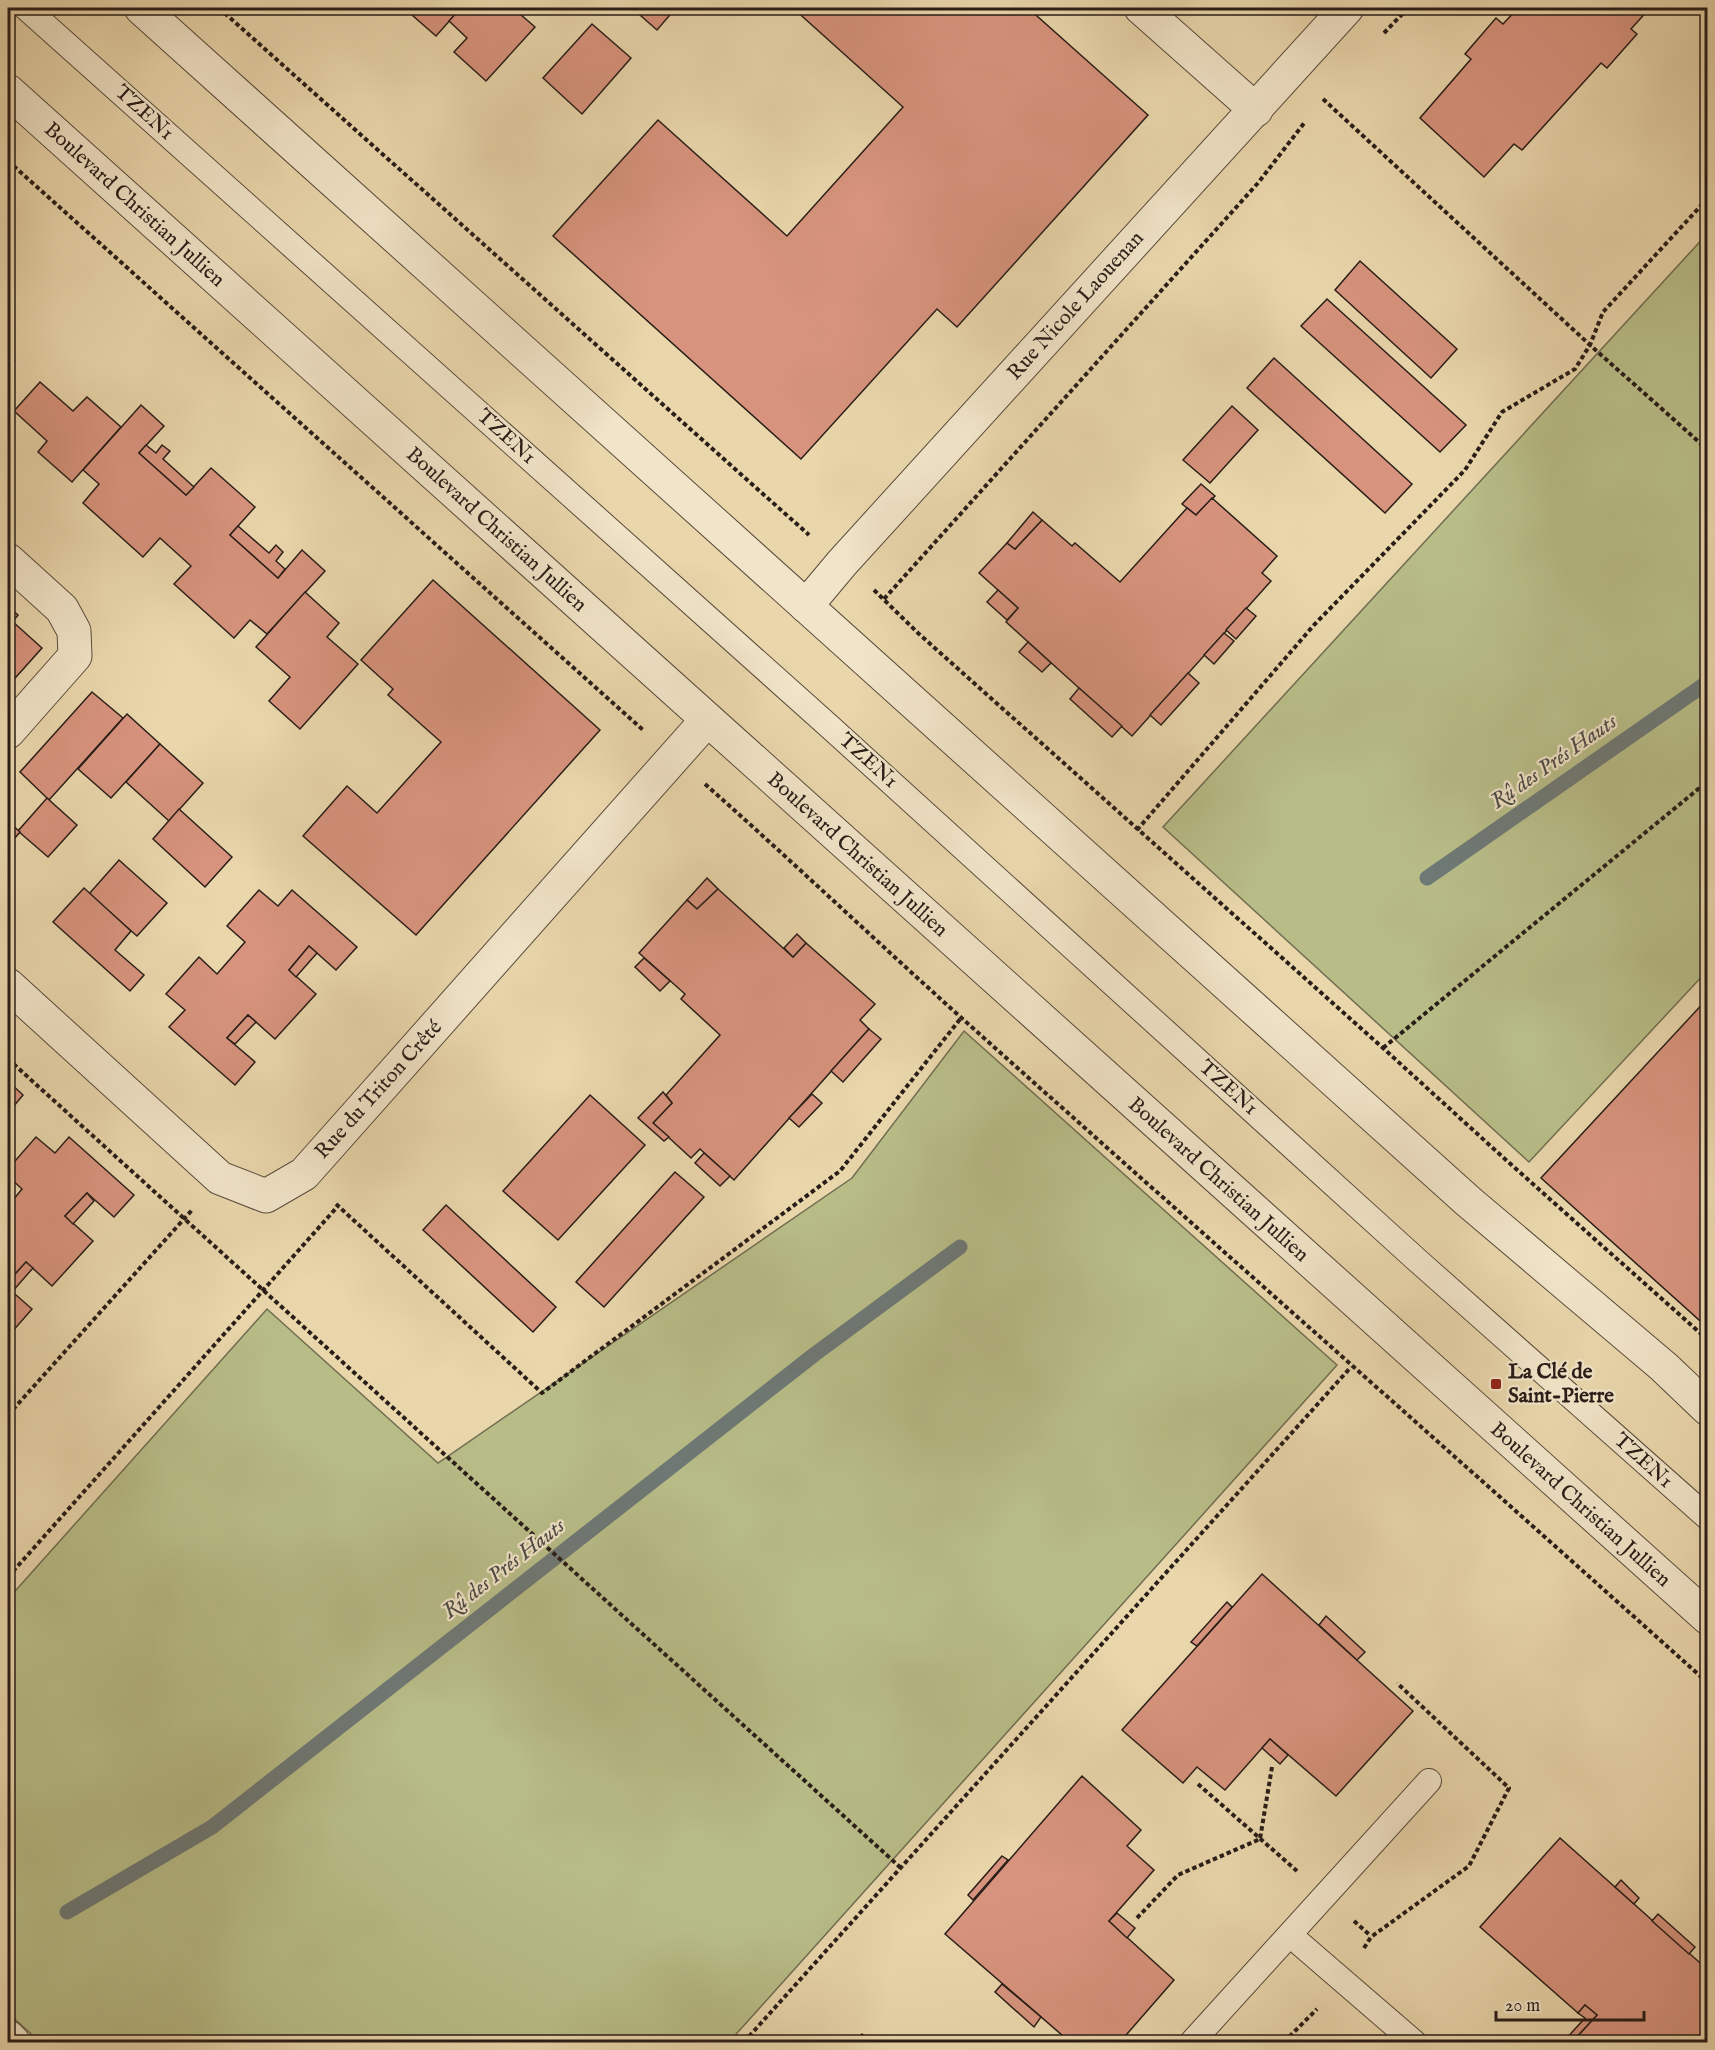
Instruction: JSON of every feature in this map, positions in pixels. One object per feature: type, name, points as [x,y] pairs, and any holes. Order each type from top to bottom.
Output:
[{"type":"street","points":[[141,8],[1469,1202],[1664,1367],[1707,1408]]},
{"type":"street","points":[[1141,8],[1256,110]]},
{"type":"street","name":"Rue Nicole Laouenan","points":[[806,606],[842,563],[1347,8]]},
{"type":"street","name":"Boulevard Christian Jullien","points":[[8,91],[1707,1618]]},
{"type":"street","points":[[8,560],[62,609],[74,630],[75,656],[8,732]]},
{"type":"street","name":"Rue du Triton Crêté","points":[[8,985],[220,1178],[266,1196],[304,1174],[707,720]]},
{"type":"street","points":[[8,2037],[13,2043]]},
{"type":"lane","name":"TZEN1","points":[[26,8],[839,735],[1418,1261],[1707,1518]]},
{"type":"lane","points":[[1192,2043],[1429,1781]]},
{"type":"lane","points":[[1290,1935],[1414,2043]]},
{"type":"path","points":[[219,8],[802,529]]},
{"type":"path","points":[[1377,41],[1408,8]]},
{"type":"path","points":[[1316,108],[1330,90]]},
{"type":"path","points":[[1323,99],[1707,450]]},
{"type":"path","points":[[1308,117],[1258,183],[884,599],[918,633],[1707,1340]]},
{"type":"path","points":[[8,161],[645,732]]},
{"type":"path","points":[[1137,830],[1314,625],[1465,470],[1502,412],[1575,369],[1590,345],[1603,312],[1707,198]]},
{"type":"path","points":[[1383,1048],[1707,781]]},
{"type":"path","points":[[704,783],[961,1018],[1351,1367],[1529,1521],[1707,1683]]},
{"type":"path","points":[[304,1174],[542,1393],[840,1171],[961,1018]]},
{"type":"path","points":[[8,1059],[901,1868]]},
{"type":"path","points":[[8,1415],[220,1178]]},
{"type":"path","points":[[8,1577],[338,1206]]},
{"type":"path","points":[[744,2043],[1351,1367]]},
{"type":"path","points":[[1359,1956],[1371,1937],[1469,1866],[1509,1788],[1397,1683]]},
{"type":"path","points":[[1260,1839],[1272,1767]]},
{"type":"path","points":[[1198,1784],[1371,1937]]},
{"type":"path","points":[[1137,1918],[1178,1875],[1260,1839]]},
{"type":"green space","points":[[1707,234],[1707,971],[1529,1162],[1163,827]]},
{"type":"green space","points":[[964,1031],[1337,1365],[729,2042],[40,2042],[8,2013],[8,1599],[267,1309],[438,1463],[852,1178]]},
{"type":"building","points":[[404,8],[461,8],[436,36]]},
{"type":"building","points":[[461,8],[513,8],[535,27],[486,81],[454,52],[467,38],[449,21]]},
{"type":"building","points":[[632,8],[674,8],[675,9],[657,30]]},
{"type":"building","points":[[793,8],[1028,8],[1148,115],[957,327],[937,309],[801,459],[553,236],[658,120],[787,236],[903,107]]},
{"type":"building","points":[[1518,8],[1650,8],[1631,29],[1637,34],[1607,68],[1601,63],[1522,150],[1514,144],[1484,177],[1420,118],[1471,59],[1465,54],[1496,18],[1503,24]]},
{"type":"building","points":[[592,24],[631,58],[582,114],[543,78]]},
{"type":"building","points":[[1360,261],[1457,349],[1431,378],[1335,290]]},
{"type":"building","points":[[1327,299],[1466,425],[1440,452],[1301,326]]},
{"type":"building","points":[[8,354],[15,360],[8,368]]},
{"type":"building","points":[[1274,358],[1412,484],[1385,513],[1247,388]]},
{"type":"building","points":[[40,382],[73,411],[87,397],[121,427],[72,482],[38,452],[47,441],[14,411]]},
{"type":"building","points":[[141,405],[164,426],[139,453],[186,495],[211,468],[255,507],[230,535],[278,578],[302,550],[325,571],[267,634],[250,620],[234,638],[174,584],[191,566],[160,538],[143,557],[83,503],[99,484],[83,470]]},
{"type":"building","points":[[1232,406],[1258,430],[1210,483],[1183,460]]},
{"type":"building","points":[[146,445],[156,453],[162,445],[170,451],[163,459],[194,487],[186,495],[139,453]]},
{"type":"building","points":[[1201,484],[1215,496],[1196,515],[1182,504]]},
{"type":"building","points":[[1212,498],[1277,556],[1262,573],[1271,581],[1132,736],[1006,622],[1018,608],[979,573],[1007,543],[1015,549],[1042,520],[1072,546],[1075,543],[1120,582],[1187,508],[1196,515]]},
{"type":"building","points":[[1033,512],[1042,520],[1015,549],[1007,543]]},
{"type":"building","points":[[238,526],[269,553],[276,545],[283,552],[276,561],[285,569],[278,578],[230,535]]},
{"type":"building","points":[[433,580],[600,730],[416,935],[303,836],[347,786],[377,813],[441,742],[388,695],[393,689],[361,660]]},
{"type":"building","points":[[998,590],[1018,608],[1007,620],[987,602]]},
{"type":"building","points":[[305,592],[339,623],[327,637],[358,664],[300,729],[269,701],[290,677],[256,647]]},
{"type":"building","points":[[8,606],[18,615],[8,627]]},
{"type":"building","points":[[1246,608],[1256,616],[1236,639],[1226,630]]},
{"type":"building","points":[[12,621],[42,648],[8,686],[8,627]]},
{"type":"building","points":[[1224,633],[1234,641],[1214,664],[1204,655]]},
{"type":"building","points":[[1028,642],[1051,663],[1042,672],[1019,652]]},
{"type":"building","points":[[1188,673],[1199,683],[1161,725],[1150,715]]},
{"type":"building","points":[[1079,688],[1122,726],[1112,737],[1070,699]]},
{"type":"building","points":[[92,692],[123,718],[49,800],[20,772]]},
{"type":"building","points":[[127,714],[160,744],[111,798],[78,769]]},
{"type":"building","points":[[160,744],[203,783],[169,821],[126,782]]},
{"type":"building","points":[[47,798],[77,825],[48,857],[18,831]]},
{"type":"building","points":[[179,809],[232,857],[205,887],[153,839]]},
{"type":"building","points":[[8,821],[20,832],[8,846]]},
{"type":"building","points":[[119,860],[167,903],[137,936],[89,894]]},
{"type":"building","points":[[707,878],[718,889],[697,909],[687,900]]},
{"type":"building","points":[[84,888],[131,931],[115,950],[144,975],[130,991],[53,922]]},
{"type":"building","points":[[718,889],[793,957],[806,943],[875,1004],[860,1020],[869,1029],[734,1180],[700,1149],[691,1158],[653,1123],[672,1103],[666,1095],[720,1035],[681,999],[685,994],[639,953],[687,900],[697,909]]},
{"type":"building","points":[[259,890],[278,906],[292,890],[357,947],[336,970],[309,946],[289,970],[316,994],[275,1039],[248,1015],[227,1038],[255,1062],[235,1085],[169,1027],[185,1010],[166,994],[199,957],[217,974],[245,942],[227,926]]},
{"type":"building","points":[[797,934],[806,943],[793,957],[784,948]]},
{"type":"building","points":[[309,946],[317,953],[296,977],[289,970]]},
{"type":"building","points":[[644,958],[670,981],[660,991],[635,967]]},
{"type":"building","points":[[1708,998],[1708,1328],[1541,1178]]},
{"type":"building","points":[[248,1015],[256,1022],[235,1044],[227,1038]]},
{"type":"building","points":[[869,1029],[881,1039],[843,1082],[831,1071]]},
{"type":"building","points":[[8,1081],[23,1095],[8,1113]]},
{"type":"building","points":[[663,1092],[672,1103],[653,1123],[669,1137],[664,1141],[638,1118]]},
{"type":"building","points":[[812,1094],[822,1103],[799,1127],[789,1118]]},
{"type":"building","points":[[590,1095],[645,1145],[558,1240],[503,1191]]},
{"type":"building","points":[[36,1137],[55,1153],[69,1137],[134,1195],[114,1217],[87,1193],[65,1216],[93,1241],[52,1286],[26,1262],[8,1282],[8,1206],[22,1189],[8,1176],[8,1169]]},
{"type":"building","points":[[704,1153],[730,1176],[720,1186],[695,1163]]},
{"type":"building","points":[[675,1172],[704,1197],[604,1307],[576,1282]]},
{"type":"building","points":[[87,1193],[94,1201],[73,1224],[65,1216]]},
{"type":"building","points":[[446,1205],[556,1307],[533,1332],[423,1230]]},
{"type":"building","points":[[26,1262],[33,1268],[12,1292],[8,1288],[8,1282]]},
{"type":"building","points":[[8,1288],[32,1309],[12,1332],[8,1328]]},
{"type":"building","points":[[1262,1574],[1413,1711],[1336,1796],[1270,1739],[1225,1790],[1197,1767],[1183,1783],[1122,1730]]},
{"type":"building","points":[[1227,1602],[1232,1607],[1197,1646],[1191,1642]]},
{"type":"building","points":[[1326,1616],[1365,1652],[1357,1660],[1319,1625]]},
{"type":"building","points":[[1270,1739],[1288,1755],[1280,1764],[1262,1748]]},
{"type":"building","points":[[1082,1776],[1141,1830],[1127,1846],[1154,1870],[1109,1921],[1174,1980],[1120,2042],[1070,2042],[945,1934]]},
{"type":"building","points":[[1560,1838],[1708,1970],[1708,2042],[1572,2042],[1597,2015],[1585,2005],[1578,2013],[1480,1927]]},
{"type":"building","points":[[1002,1856],[1008,1860],[973,1900],[968,1895]]},
{"type":"building","points":[[1621,1880],[1639,1898],[1634,1904],[1615,1887]]},
{"type":"building","points":[[1117,1913],[1135,1928],[1127,1938],[1109,1921]]},
{"type":"building","points":[[1658,1914],[1695,1947],[1689,1954],[1652,1921]]},
{"type":"building","points":[[1002,1984],[1041,2017],[1034,2027],[995,1992]]},
{"type":"building","points":[[1585,2005],[1597,2015],[1572,2042],[1563,2042],[1585,2018],[1578,2013]]},
{"type":"building","points":[[862,2034],[872,2042],[854,2042]]},
{"type":"waterway","name":"Rû des Prés Hauts","points":[[1427,878],[1708,682]]},
{"type":"waterway","name":"Rû des Prés Hauts","points":[[67,1912],[212,1827],[815,1354],[960,1247]]},
{"type":"place","name":"La Clé de Saint-Pierre","points":[[1496,1384]]}]
